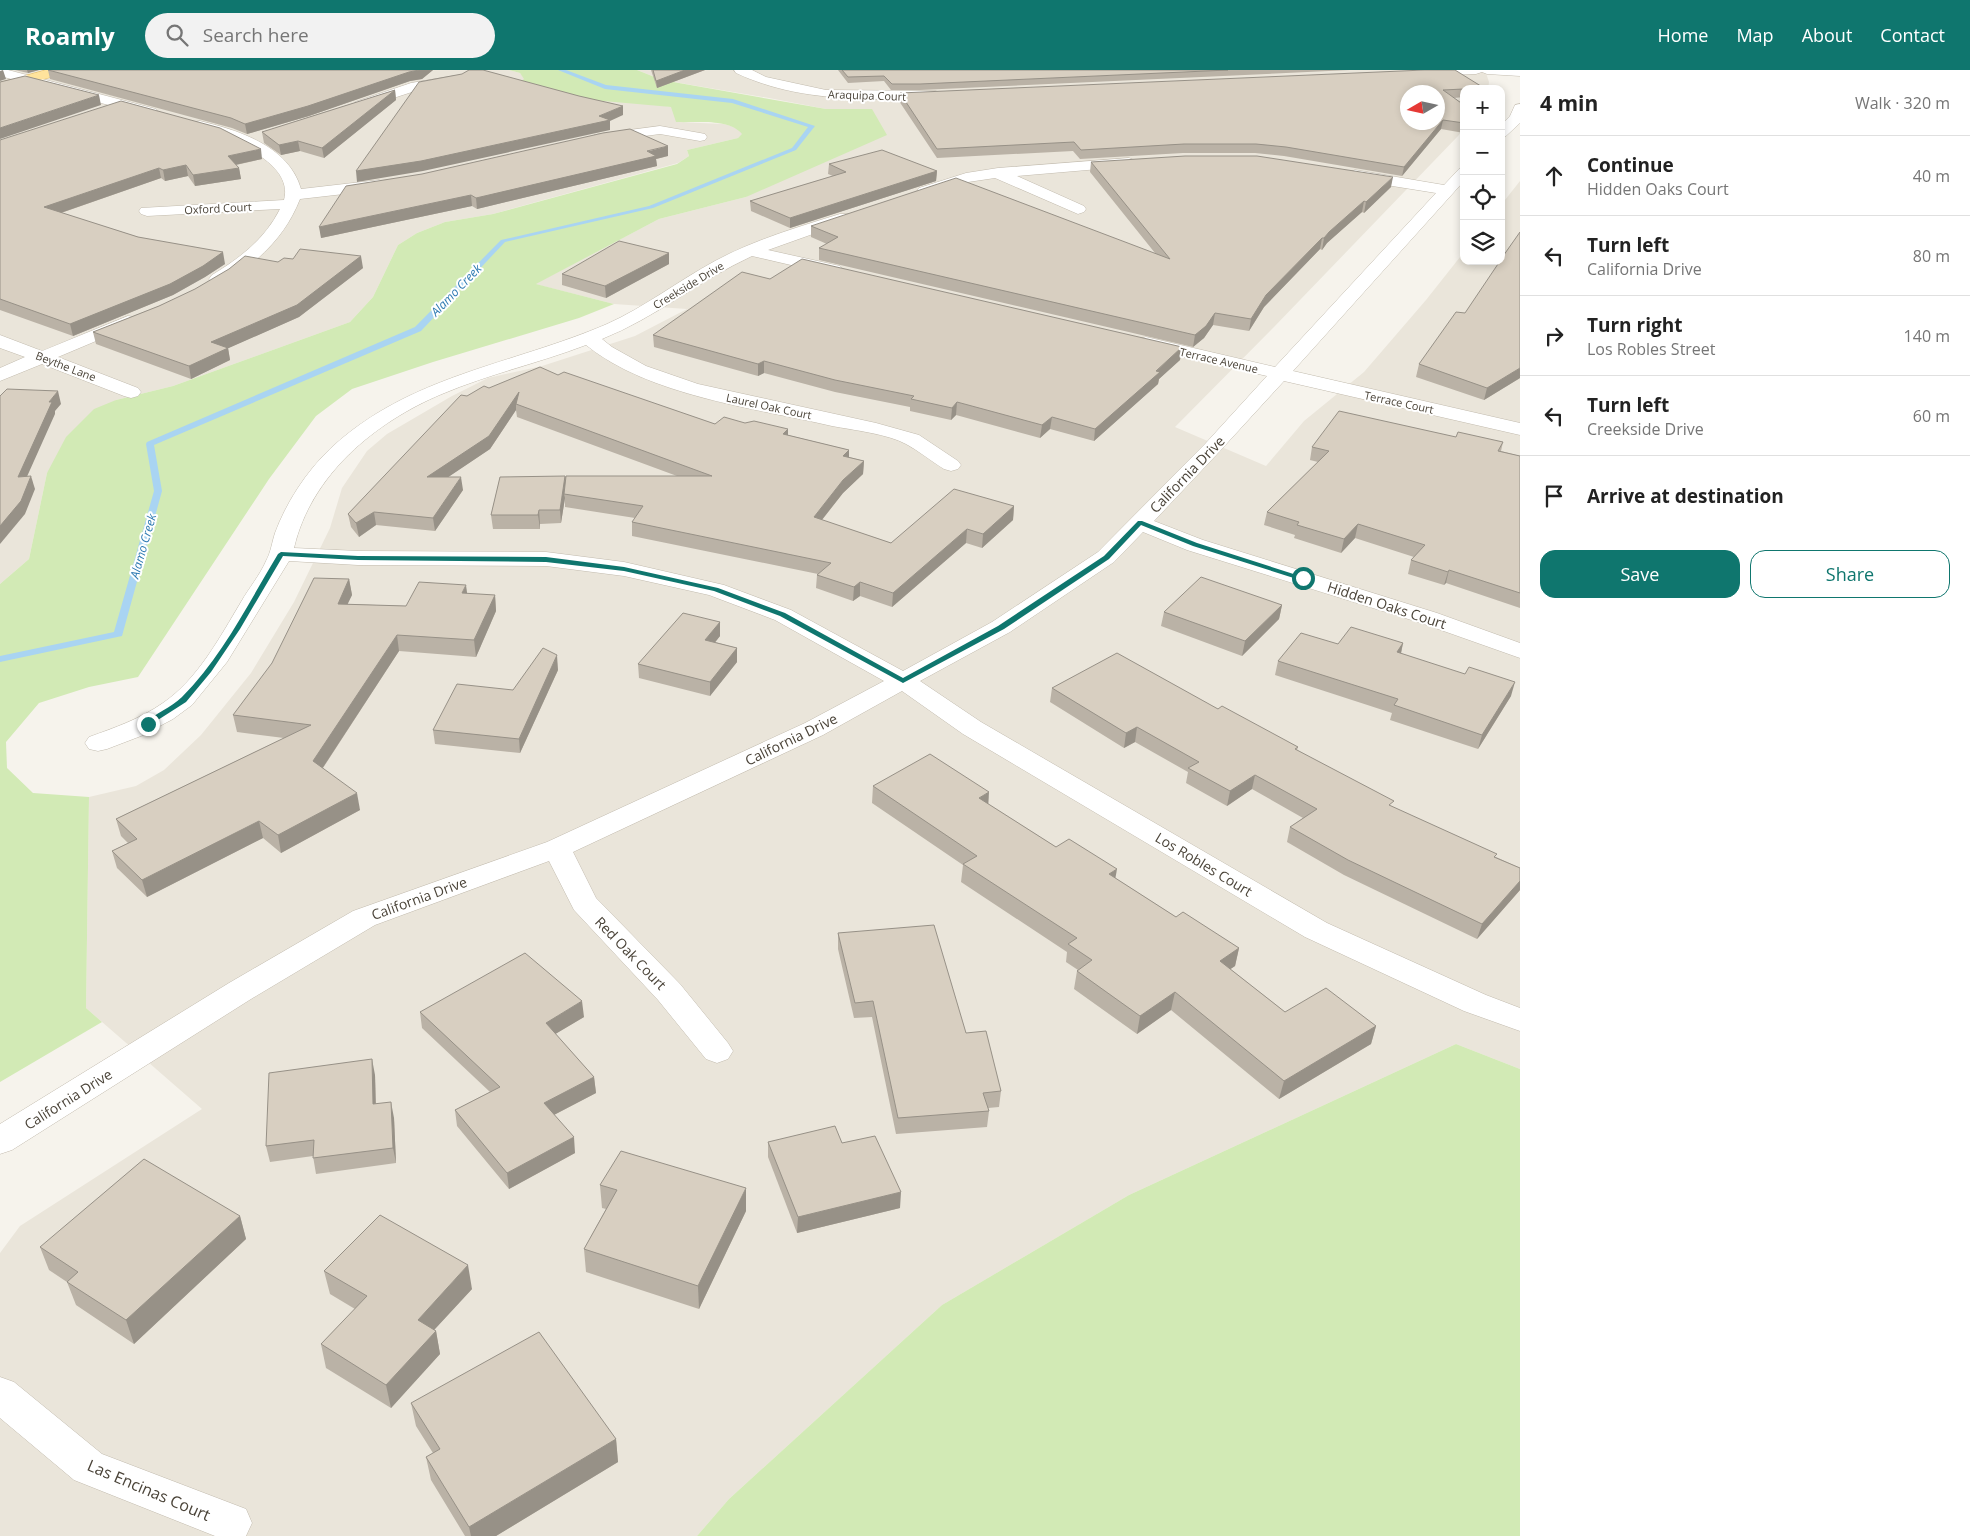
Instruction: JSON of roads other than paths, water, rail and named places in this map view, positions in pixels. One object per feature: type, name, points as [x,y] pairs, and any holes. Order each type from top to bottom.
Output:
[{"type":"main road","points":[[0,87],[61,70]]},
{"type":"street","name":"Araquipa Court","points":[[741,70],[762,80],[826,94],[861,96],[949,95]]},
{"type":"street","points":[[1409,72],[1476,70]]},
{"type":"street","points":[[1487,70],[1520,72]]},
{"type":"street","points":[[0,72],[170,117]]},
{"type":"street","points":[[343,111],[416,86],[463,78]]},
{"type":"street","points":[[101,113],[122,105]]},
{"type":"street","points":[[1505,130],[1517,118],[1520,108]]},
{"type":"street","points":[[189,122],[227,132],[265,152],[281,167],[290,181],[292,200],[281,225],[257,251],[233,270],[206,286]]},
{"type":"street","points":[[584,142],[603,137],[660,130],[700,136]]},
{"type":"street","points":[[247,141],[264,136]]},
{"type":"street","points":[[911,195],[966,178],[998,173],[1046,168],[1144,163]]},
{"type":"street","points":[[998,173],[1078,209]]},
{"type":"street","points":[[1340,173],[1445,190]]},
{"type":"street","name":"California Drive","points":[[0,1141],[240,991],[364,918],[557,848],[814,729],[1001,627],[1106,557],[1212,448],[1445,190],[1461,175]]},
{"type":"street","name":"Oxford Court","points":[[147,211],[292,200],[397,182]]},
{"type":"street","name":"Creekside Drive","points":[[98,743],[148,724],[183,700],[208,670],[281,554],[286,535],[310,490],[336,455],[370,425],[412,399],[447,384],[590,339],[621,325],[721,265],[751,251],[783,238],[866,211]]},
{"type":"street","points":[[751,251],[853,275]]},
{"type":"street","points":[[0,375],[145,314]]},
{"type":"street","name":"Laurel Oak Court","points":[[590,339],[605,351],[639,370],[693,389],[876,429],[912,439],[951,465]]},
{"type":"street","name":"Terrace Avenue","points":[[1133,340],[1279,374]]},
{"type":"street","name":"Beythe Lane","points":[[0,341],[131,392]]},
{"type":"street","name":"Terrace Court","points":[[1279,374],[1520,429]]},
{"type":"street","name":"Hidden Oaks Court","points":[[1140,523],[1195,545],[1429,618],[1520,651]]},
{"type":"street","name":"Los Robles Court","points":[[281,554],[358,558],[546,560],[624,569],[716,590],[783,615],[903,681],[972,728],[1316,930],[1475,1003],[1520,1020]]},
{"type":"street","name":"Red Oak Court","points":[[557,848],[584,904],[669,992],[717,1051]]},
{"type":"street","name":"Las Encinas Court","points":[[0,1394],[88,1467],[231,1523]]},
{"type":"waterway","name":"Alamo Creek","points":[[0,659],[118,634],[158,491],[150,444],[418,329],[503,241],[651,207],[794,149],[812,126],[733,101],[605,87],[561,70]]}]
